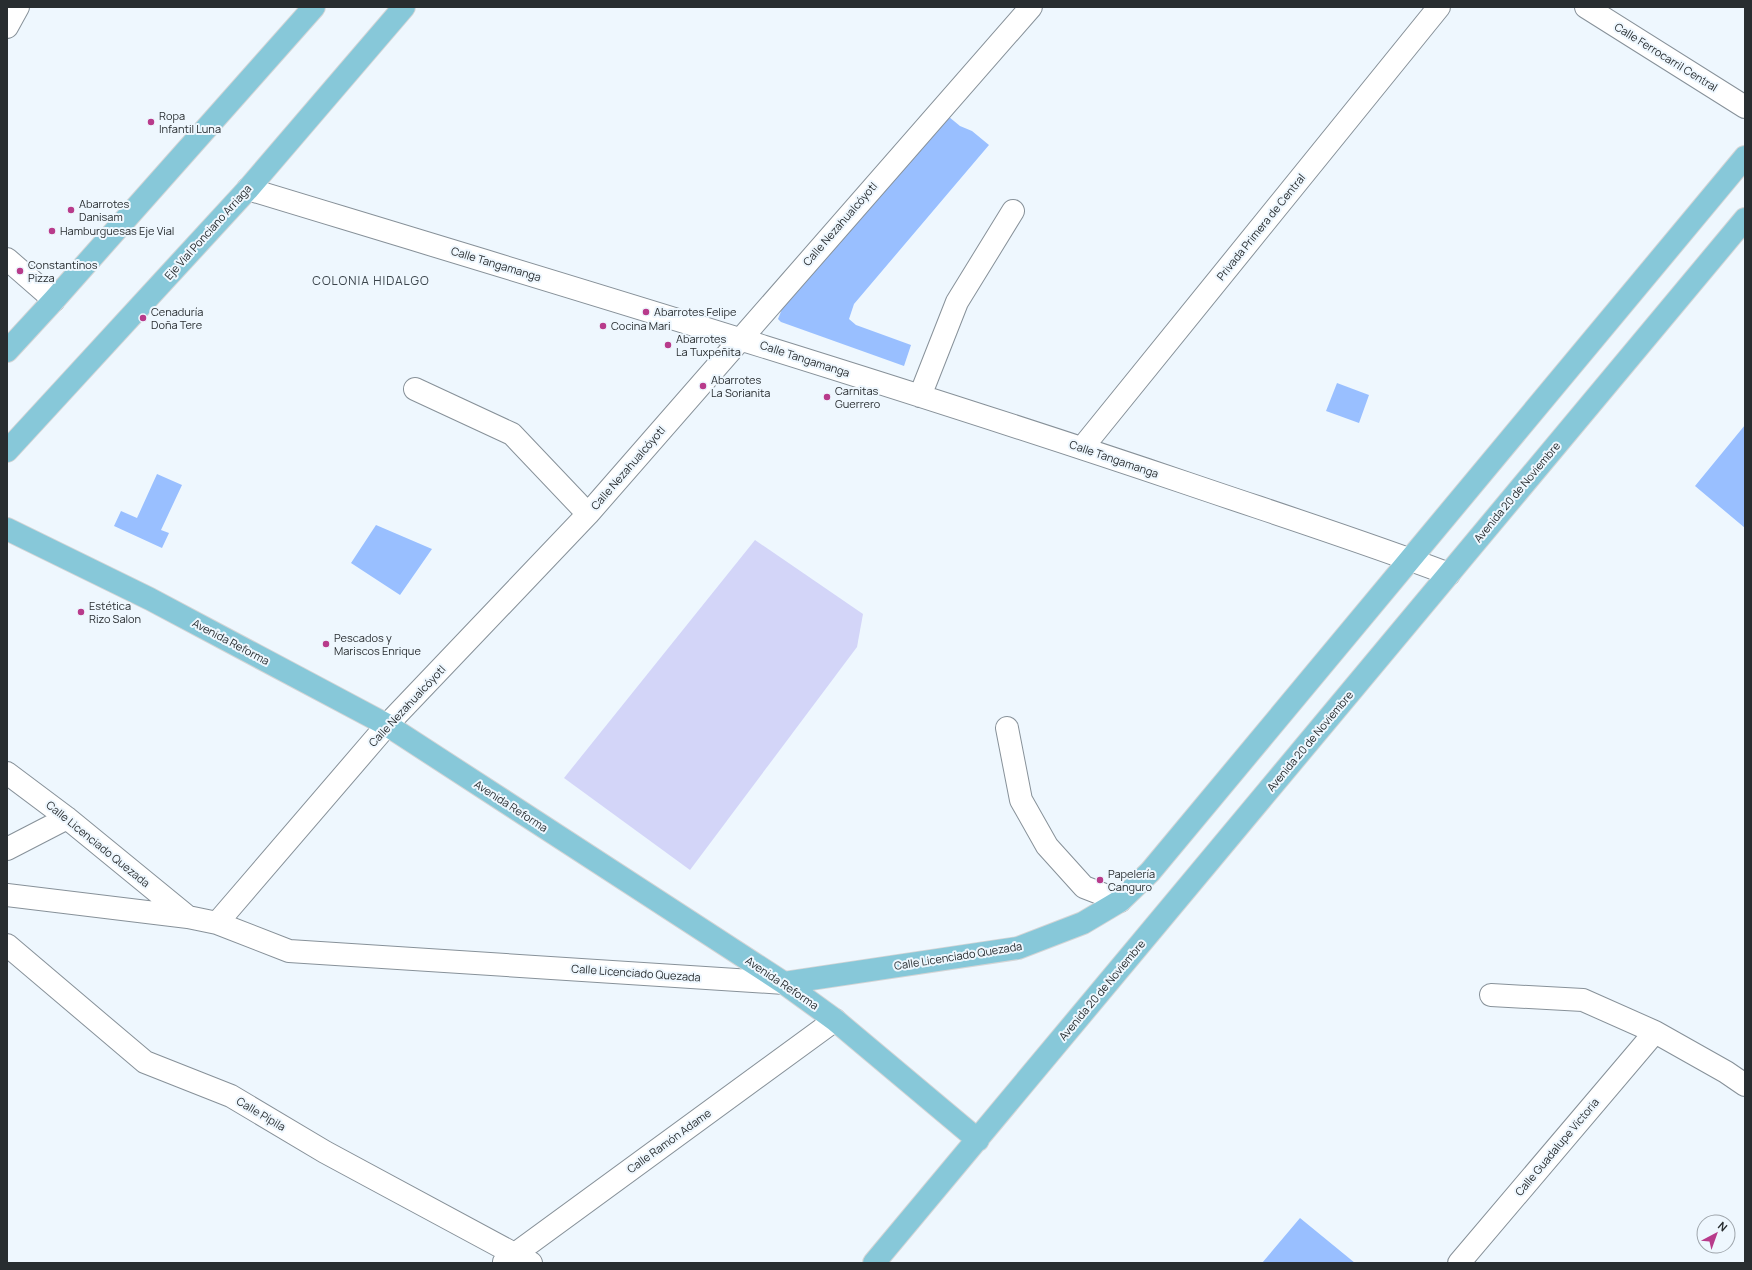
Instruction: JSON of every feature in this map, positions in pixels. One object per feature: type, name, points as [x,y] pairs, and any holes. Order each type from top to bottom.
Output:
[{"type":"main road","points":[[7,351],[314,7]]},
{"type":"main road","name":"Eje Vial Ponciano Arriaga","points":[[7,451],[248,189],[404,7]]},
{"type":"main road","points":[[1120,901],[1150,872],[1412,560],[1745,157]]},
{"type":"main road","name":"Avenida 20 de Noviembre","points":[[874,1263],[1745,219]]},
{"type":"main road","name":"Avenida Reforma","points":[[7,529],[150,599],[387,725],[784,983],[836,1020],[978,1140]]},
{"type":"main road","name":"Calle Licenciado Quezada","points":[[784,983],[1018,948],[1083,923],[1120,901]]},
{"type":"street","points":[[7,27],[18,7]]},
{"type":"street","name":"Calle Nezahualcóyotl","points":[[217,923],[387,725],[588,514],[1031,7]]},
{"type":"street","name":"Privada Primera de Central","points":[[1082,448],[1439,7]]},
{"type":"street","name":"Calle Ferrocarril Central","points":[[1586,7],[1745,107]]},
{"type":"street","name":"Calle Tangamanga","points":[[248,189],[740,339],[920,396],[1082,448],[1450,574]]},
{"type":"street","points":[[920,396],[957,302],[1013,211]]},
{"type":"street","points":[[7,259],[54,300]]},
{"type":"street","points":[[415,389],[512,434],[588,514]]},
{"type":"street","points":[[1007,728],[1021,800],[1047,846],[1084,887],[1120,901]]},
{"type":"street","name":"Calle Licenciado Quezada","points":[[7,773],[67,818],[188,917]]},
{"type":"street","points":[[7,849],[67,818]]},
{"type":"street","name":"Calle Licenciado Quezada","points":[[7,895],[188,917],[217,923],[288,951],[784,983]]},
{"type":"street","name":"Calle Pípila","points":[[7,945],[145,1062],[231,1096],[325,1152],[517,1260]]},
{"type":"street","points":[[1491,995],[1583,1000],[1655,1032],[1726,1072],[1745,1085]]},
{"type":"street","name":"Calle Ramón Adame","points":[[517,1260],[836,1020]]},
{"type":"street","name":"Calle Guadalupe Victoria","points":[[1458,1263],[1655,1032]]},
{"type":"shaded area","points":[[755,540],[863,614],[857,647],[690,870],[564,778]]},
{"type":"building","points":[[943,112],[960,126],[972,131],[989,145],[854,304],[849,319],[856,325],[911,345],[904,366],[781,322],[778,319],[788,294]]},
{"type":"building","points":[[1337,383],[1369,395],[1359,423],[1326,411]]},
{"type":"building","points":[[1745,425],[1745,528],[1695,486]]},
{"type":"building","points":[[157,474],[182,485],[161,530],[169,533],[162,548],[114,526],[121,511],[137,518]]},
{"type":"building","points":[[376,525],[432,549],[400,595],[351,563]]},
{"type":"building","points":[[1300,1218],[1355,1263],[1262,1263]]},
{"type":"place","name":"Ropa Infantil Luna","points":[[151,122]]},
{"type":"place","name":"Abarrotes Danisam","points":[[71,210]]},
{"type":"place","name":"Hamburguesas Eje Vial","points":[[52,231]]},
{"type":"place","name":"Constantinos Pizza","points":[[20,271]]},
{"type":"place","name":"Abarrotes Felipe","points":[[646,312]]},
{"type":"place","name":"Cenaduría Doña Tere","points":[[143,318]]},
{"type":"place","name":"Cocina Mari","points":[[603,326]]},
{"type":"place","name":"Abarrotes La Tuxpeñita","points":[[668,345]]},
{"type":"place","name":"Abarrotes La Sorianita","points":[[703,386]]},
{"type":"place","name":"Carnitas Guerrero","points":[[827,397]]},
{"type":"place","name":"Estética Rizo Salon","points":[[81,612]]},
{"type":"place","name":"Pescados y Mariscos Enrique","points":[[326,644]]},
{"type":"place","name":"Papelería Canguro","points":[[1100,880]]},
{"type":"district","name":"COLONIA HIDALGO","points":[[371,281]]}]
